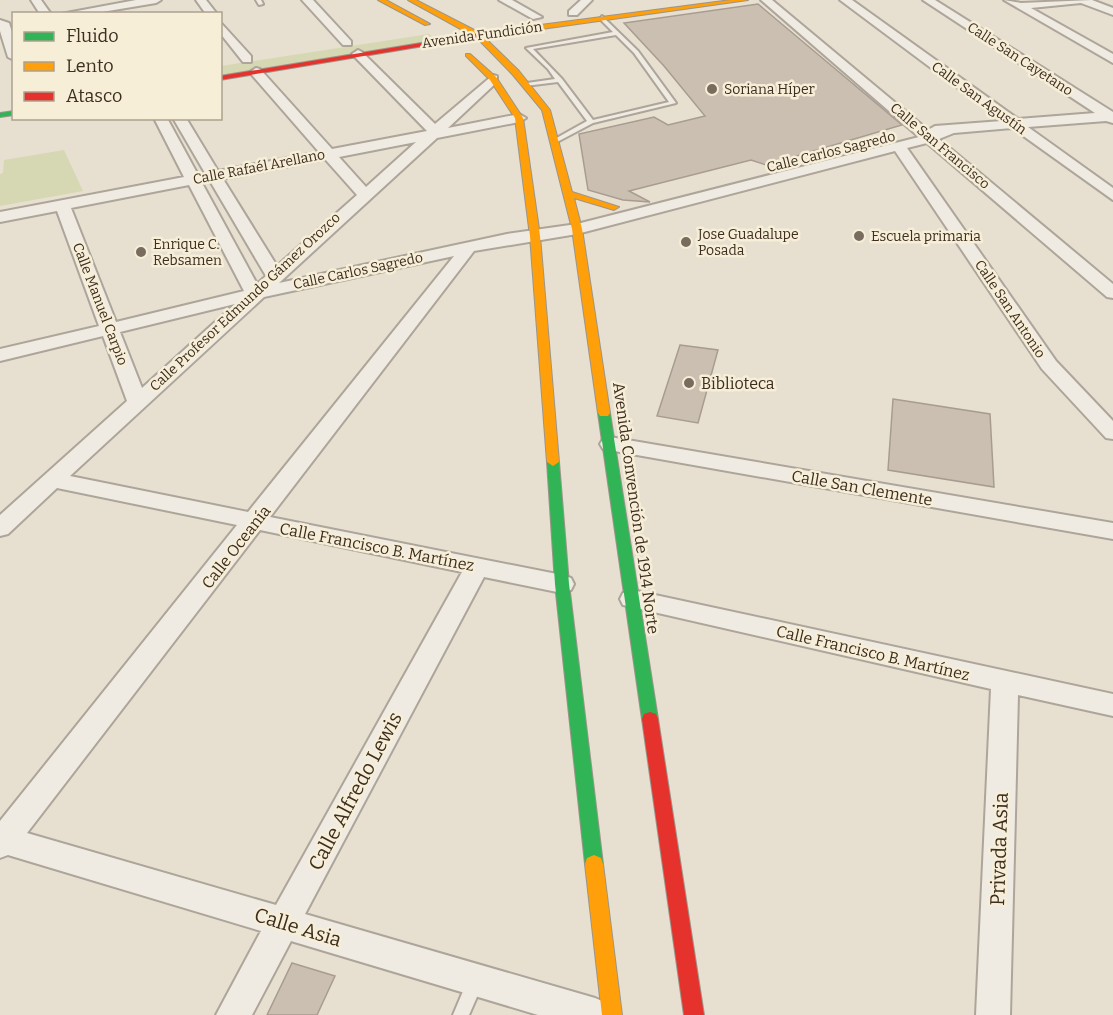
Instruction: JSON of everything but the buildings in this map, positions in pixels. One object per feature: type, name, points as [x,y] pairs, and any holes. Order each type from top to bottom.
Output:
[{"type":"main road","points":[[381,0],[445,34],[493,79],[519,118],[534,230],[562,584],[612,1015]]},
{"type":"main road","name":"Avenida Convención de 1914 Norte","points":[[411,0],[464,25],[478,35],[527,86],[546,110],[555,141],[576,223],[694,1015]]},
{"type":"main road","name":"Avenida Fundición","points":[[222,78],[358,54],[445,34],[464,25],[681,0]]},
{"type":"main road","name":"Avenida Fundición","points":[[222,63],[347,43],[445,34],[478,35],[712,2],[745,0]]},
{"type":"main road","points":[[602,18],[608,12],[648,4]]},
{"type":"main road","points":[[569,194],[614,207]]},
{"type":"street","points":[[96,11],[156,0]]},
{"type":"street","points":[[201,0],[210,12]]},
{"type":"street","points":[[307,0],[347,43]]},
{"type":"street","points":[[504,0],[537,17]]},
{"type":"street","points":[[573,12],[587,0]]},
{"type":"street","name":"Calle San Francisco","points":[[766,0],[1113,293]]},
{"type":"street","name":"Calle San Agustín","points":[[845,0],[1113,195]]},
{"type":"street","name":"Calle San Cayetano","points":[[928,0],[1112,117]]},
{"type":"street","points":[[1015,3],[1081,0],[1113,12]]},
{"type":"street","points":[[1015,3],[1113,59]]},
{"type":"street","points":[[5,23],[12,49]]},
{"type":"street","points":[[222,28],[247,59]]},
{"type":"street","points":[[358,54],[435,132]]},
{"type":"street","points":[[256,72],[326,154],[364,194]]},
{"type":"street","name":"Calle Profesor Edmundo Gámez Orozco","points":[[0,528],[274,275],[493,79]]},
{"type":"street","name":"Calle Carlos Sagredo","points":[[0,355],[254,294],[507,239],[534,230],[576,223],[926,134],[949,130],[1112,117]]},
{"type":"street","name":"Calle Rafaél Arellano","points":[[0,217],[435,132],[519,118]]},
{"type":"street","points":[[161,120],[254,294]]},
{"type":"street","points":[[180,120],[274,275]]},
{"type":"street","name":"Calle Carlos Sagredo","points":[[576,223],[614,207],[898,145],[926,134]]},
{"type":"street","name":"Calle San Antonio","points":[[898,145],[1049,365],[1113,433]]},
{"type":"street","name":"Calle Manuel Carpio","points":[[63,206],[137,401]]},
{"type":"street","name":"Calle Oceanía","points":[[1,841],[256,522],[469,247]]},
{"type":"street","name":"Calle San Clemente","points":[[610,444],[1113,531]]},
{"type":"street","name":"Calle Francisco B. Martínez","points":[[52,480],[562,584]]},
{"type":"street","name":"Calle Alfredo Lewis","points":[[233,1015],[477,567]]},
{"type":"street","name":"Calle Francisco B. Martínez","points":[[633,599],[1005,683],[1113,705]]},
{"type":"street","name":"Privada Asia","points":[[993,1015],[1005,683]]},
{"type":"street","name":"Calle Asia","points":[[1,841],[595,1015]]},
{"type":"lane","points":[[555,141],[591,122],[673,104],[636,52],[602,18]]},
{"type":"lane","points":[[591,122],[560,80],[529,48],[617,33]]},
{"type":"lane","points":[[527,86],[560,80]]},
{"type":"lane","points":[[461,1015],[476,980]]},
{"type":"green space","points":[[429,34],[436,40],[222,76],[222,66]]},
{"type":"green space","points":[[64,150],[83,191],[0,206],[0,174],[3,173],[4,160]]},
{"type":"traffic: fast","points":[[0,115],[12,113]]},
{"type":"traffic: fast","points":[[604,413],[650,719]]},
{"type":"traffic: fast","points":[[553,462],[562,584],[594,864]]},
{"type":"traffic: slow","points":[[381,0],[427,24]]},
{"type":"traffic: slow","points":[[411,0],[478,35],[516,73],[546,110],[577,229],[604,413]]},
{"type":"traffic: slow","points":[[476,36],[745,0]]},
{"type":"traffic: slow","points":[[468,55],[493,79],[519,118],[535,236],[553,462]]},
{"type":"traffic: slow","points":[[569,194],[614,207]]},
{"type":"traffic: slow","points":[[594,864],[612,1015]]},
{"type":"traffic: jam","points":[[222,78],[476,36]]},
{"type":"traffic: jam","points":[[650,719],[694,1015]]},
{"type":"place","name":"Soriana Híper","points":[[712,89]]},
{"type":"place","name":"Escuela primaria","points":[[859,236]]},
{"type":"place","name":"Jose Guadalupe Posada","points":[[686,242]]},
{"type":"place","name":"Enrique C. Rebsamen","points":[[141,252]]},
{"type":"place","name":"Biblioteca","points":[[689,383]]}]
